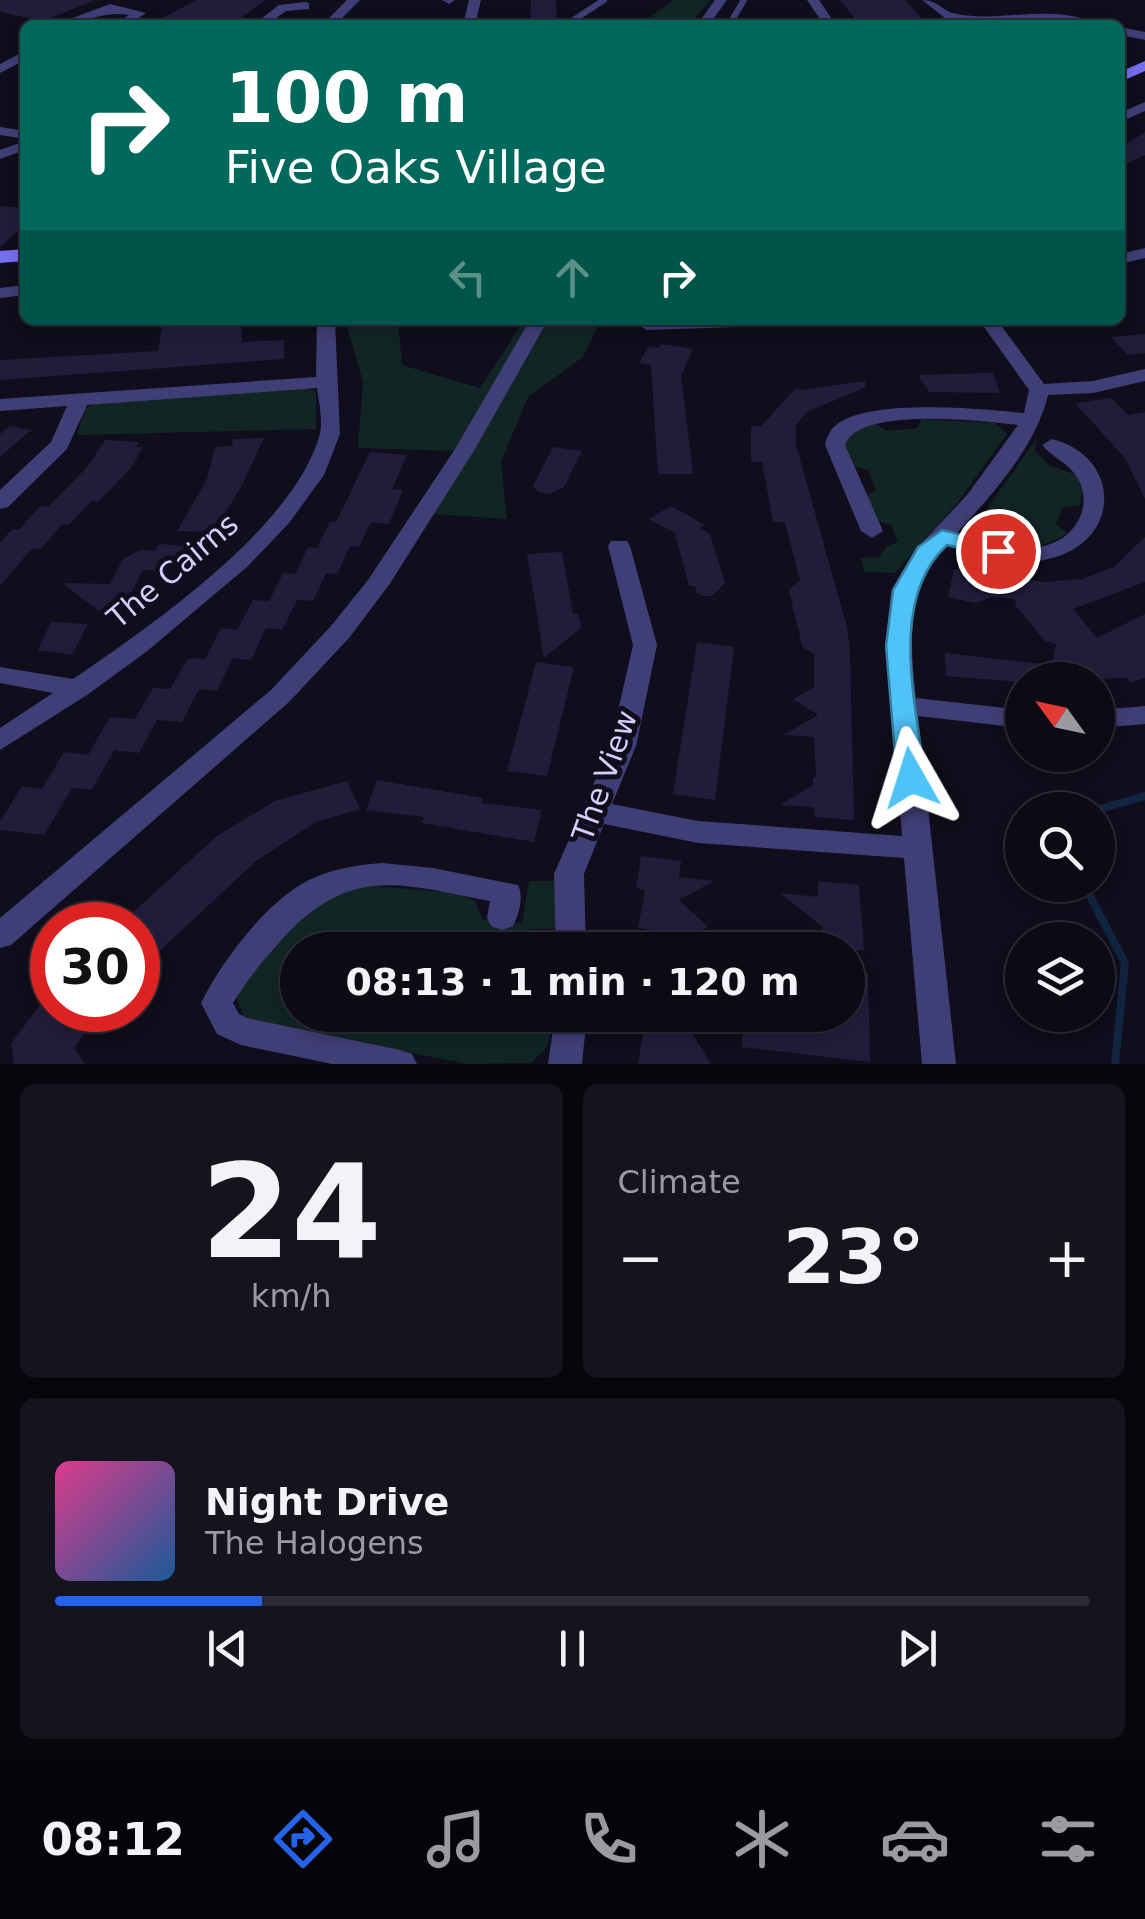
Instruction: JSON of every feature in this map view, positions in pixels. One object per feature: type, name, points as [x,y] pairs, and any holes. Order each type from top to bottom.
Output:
[{"type":"street","points":[[333,20],[354,0]]},
{"type":"street","points":[[928,0],[951,20]]},
{"type":"street","points":[[1050,0],[1060,19]]},
{"type":"street","points":[[266,20],[283,8],[306,6]]},
{"type":"street","points":[[75,20],[110,8],[140,13],[128,20]]},
{"type":"street","points":[[1024,20],[1065,20]]},
{"type":"street","name":"The Cairns","points":[[0,741],[78,689],[213,586],[268,534],[318,465],[330,432],[326,325]]},
{"type":"street","points":[[0,936],[280,696],[340,632],[376,585],[464,449],[536,325]]},
{"type":"street","points":[[992,325],[1050,390]]},
{"type":"street","points":[[1050,390],[1145,375]]},
{"type":"street","points":[[0,405],[326,382]]},
{"type":"street","points":[[939,1064],[898,646],[905,590],[926,552],[976,500],[1050,390]]},
{"type":"street","points":[[0,502],[60,445],[79,401]]},
{"type":"street","points":[[872,531],[835,445],[842,430],[884,416],[976,414],[1032,420]]},
{"type":"street","points":[[942,537],[1026,555],[1054,551],[1076,542],[1088,525],[1094,501],[1092,484],[1081,467],[1052,445]]},
{"type":"street","name":"The View","points":[[571,932],[570,874],[593,810],[623,746],[645,645],[619,546]]},
{"type":"street","points":[[0,675],[78,689]]},
{"type":"street","points":[[904,706],[1005,717]]},
{"type":"street","points":[[1115,718],[1145,715]]},
{"type":"street","points":[[593,810],[698,832],[919,848]]},
{"type":"street","points":[[400,1064],[240,1031],[228,1024],[216,1003],[251,952],[310,893],[354,876],[382,874],[506,892],[502,918]]},
{"type":"street","points":[[566,1064],[569,1032]]},
{"type":"lane","points":[[574,20],[604,0]]},
{"type":"green space","points":[[673,0],[711,0],[693,20],[645,20]]},
{"type":"green space","points":[[346,325],[398,325],[402,365],[480,388],[521,325],[599,325],[583,357],[528,397],[501,462],[507,519],[420,513],[458,451],[358,448],[363,382]]},
{"type":"green space","points":[[301,386],[316,391],[316,429],[77,435],[84,409],[97,403]]},
{"type":"green space","points":[[922,419],[995,423],[1007,434],[958,502],[895,573],[864,572],[861,558],[879,557],[887,546],[898,542],[891,525],[877,521],[864,496],[876,490],[868,470],[851,465],[844,444],[850,433],[876,424],[887,431],[917,428]]},
{"type":"green space","points":[[1037,438],[1035,451],[1049,465],[1077,475],[1082,491],[1080,505],[1063,507],[1056,524],[1067,533],[1047,543],[1022,547],[998,545],[976,537],[973,528]]},
{"type":"green space","points":[[529,881],[556,881],[556,929],[288,932],[317,903],[363,885],[456,893],[475,901],[483,920],[522,923]]},
{"type":"green space","points":[[280,940],[280,1028],[244,1019],[235,992]]},
{"type":"green space","points":[[300,1032],[551,1032],[547,1047],[531,1063],[469,1064]]},
{"type":"building","points":[[0,0],[93,1],[46,20],[0,12]]},
{"type":"building","points":[[197,0],[266,0],[237,20],[158,20]]},
{"type":"building","points":[[531,0],[556,0],[557,20],[530,20]]},
{"type":"building","points":[[840,0],[905,0],[923,20],[856,20]]},
{"type":"building","points":[[1145,132],[1145,155],[1125,165],[1125,145]]},
{"type":"building","points":[[0,206],[20,208],[20,231],[0,247]]},
{"type":"building","points":[[162,325],[241,325],[242,342],[284,340],[284,359],[0,380],[0,360],[158,351]]},
{"type":"building","points":[[1145,334],[1145,353],[1128,355],[1111,337]]},
{"type":"building","points":[[661,344],[693,349],[681,376],[693,474],[658,474],[651,365],[639,363],[649,346],[659,348]]},
{"type":"building","points":[[993,373],[1000,393],[929,392],[918,375]]},
{"type":"building","points":[[865,381],[866,387],[807,412],[796,425],[796,445],[847,627],[854,820],[815,817],[814,807],[780,805],[813,785],[816,777],[814,737],[783,735],[818,715],[793,699],[814,687],[814,654],[803,648],[794,613],[789,589],[800,581],[785,522],[773,522],[762,462],[751,462],[751,426],[761,426],[796,388]]},
{"type":"building","points":[[1111,398],[1128,415],[1145,412],[1145,499],[1125,458],[1075,403]]},
{"type":"building","points":[[10,426],[31,430],[0,457],[0,434]]},
{"type":"building","points":[[264,438],[214,532],[177,531],[207,479],[215,447],[232,446],[233,439]]},
{"type":"building","points":[[105,440],[139,442],[136,447],[143,447],[130,469],[98,502],[91,501],[69,525],[62,524],[41,549],[34,548],[27,554],[0,586],[0,543],[12,529],[19,530],[40,506],[48,507],[89,465]]},
{"type":"building","points":[[553,447],[582,451],[564,487],[549,494],[533,486]]},
{"type":"building","points":[[370,452],[407,455],[392,489],[403,490],[389,524],[371,522],[359,547],[350,546],[337,574],[326,573],[313,601],[297,600],[282,630],[266,628],[251,660],[233,658],[217,691],[199,689],[182,722],[157,720],[139,753],[114,750],[92,790],[72,788],[44,835],[0,830],[0,822],[22,786],[42,789],[64,752],[88,755],[110,717],[135,719],[153,688],[170,689],[188,658],[205,659],[221,628],[237,630],[253,600],[269,601],[283,573],[295,574],[308,547],[317,548],[330,521],[336,522]]},
{"type":"building","points":[[671,506],[705,525],[700,528],[710,534],[725,583],[712,596],[697,593],[695,586],[689,586],[675,533],[649,519]]},
{"type":"building","points":[[1145,537],[1145,582],[1073,609],[1097,638],[1145,614],[1145,678],[1131,682],[1115,678],[1115,662],[1053,662],[1056,644],[1045,641],[1016,606],[1015,599],[991,597],[976,603],[948,597],[954,569],[1046,582],[1082,579],[1114,567]]},
{"type":"building","points":[[159,544],[187,546],[179,563],[170,563],[165,571],[143,570],[120,614],[102,613],[62,583],[110,584],[123,559],[140,550],[155,551]]},
{"type":"building","points":[[562,552],[573,614],[578,614],[581,628],[544,658],[527,554]]},
{"type":"building","points":[[51,622],[88,624],[72,655],[38,650]]},
{"type":"building","points":[[697,642],[734,647],[715,800],[673,794]]},
{"type":"building","points":[[945,653],[1025,662],[1005,662],[1005,681],[946,676]]},
{"type":"building","points":[[536,662],[574,667],[547,776],[507,771]]},
{"type":"building","points":[[377,780],[483,798],[482,803],[542,810],[534,842],[422,823],[424,817],[366,810]]},
{"type":"building","points":[[347,781],[360,809],[316,822],[256,861],[160,950],[160,902],[144,902],[217,836],[275,801]]},
{"type":"building","points":[[641,856],[681,861],[679,877],[714,881],[679,900],[708,927],[699,932],[650,932],[638,928],[645,890],[636,888]]},
{"type":"building","points":[[818,881],[859,885],[863,932],[817,932],[824,928],[780,893],[818,897]]},
{"type":"building","points":[[865,973],[868,973],[870,1062],[742,1047],[743,1032],[865,1032]]},
{"type":"building","points":[[30,1018],[30,1032],[85,1032],[74,1048],[85,1064],[14,1064],[11,1044]]},
{"type":"building","points":[[643,1032],[696,1032],[693,1035],[711,1064],[638,1064]]},
{"type":"waterway","points":[[1115,805],[1145,796]]},
{"type":"waterway","points":[[1093,902],[1125,963],[1115,1064]]},
{"type":"route","points":[[911,778],[898,646],[905,590],[926,552],[942,537],[998,551]]}]
